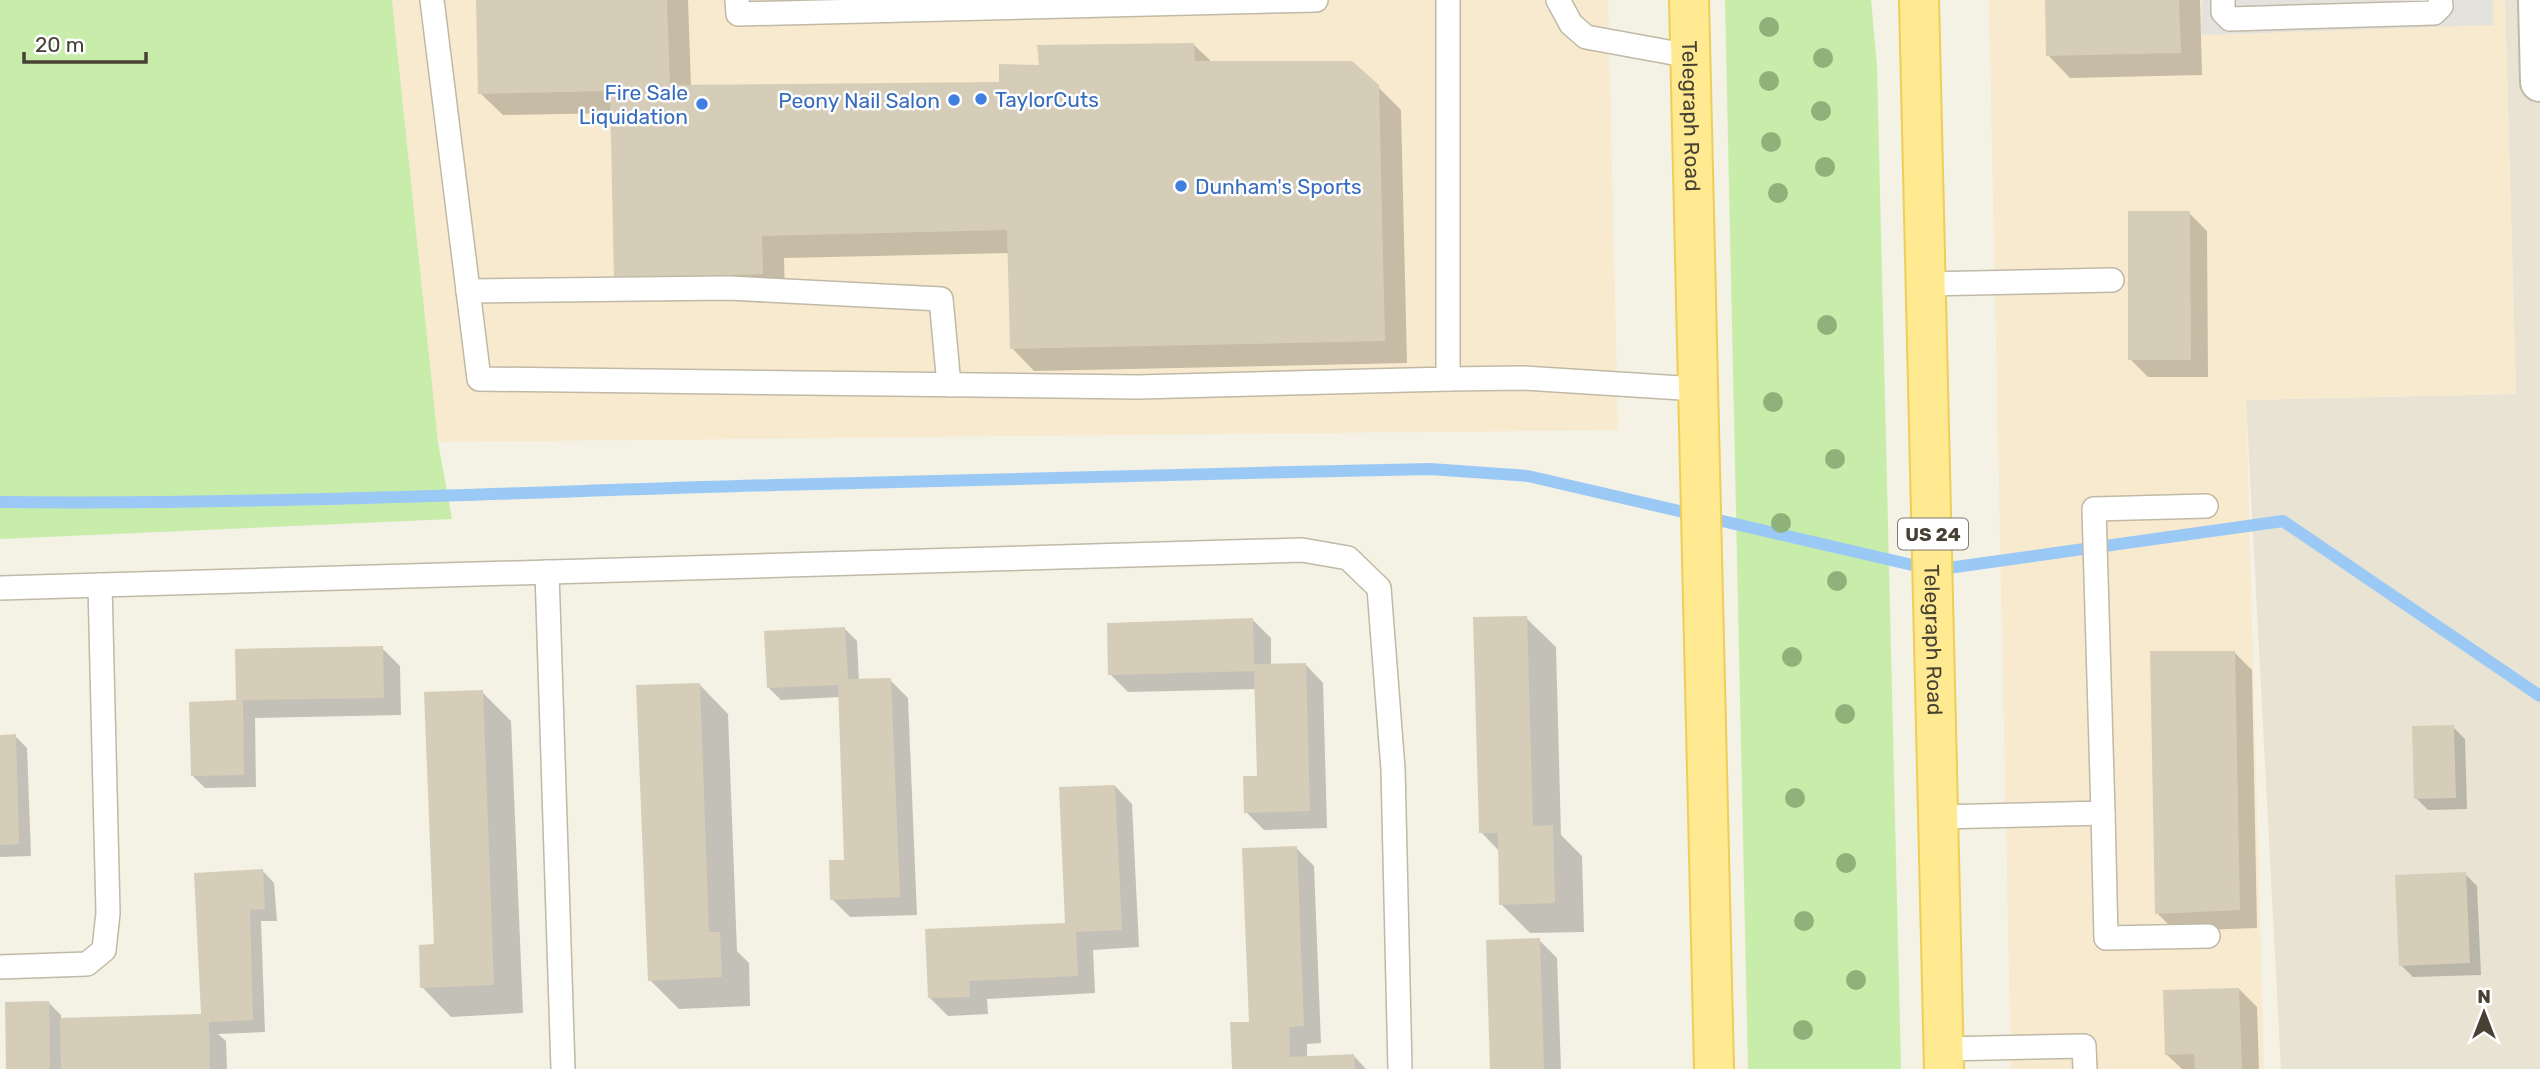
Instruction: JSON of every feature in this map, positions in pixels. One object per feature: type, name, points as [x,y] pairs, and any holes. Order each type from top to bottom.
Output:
[{"type":"main road","name":"Telegraph Road","points":[[1689,0],[1714,1069]]},
{"type":"main road","name":"Telegraph Road","points":[[1919,0],[1943,1059]]},
{"type":"street","points":[[2538,0],[2540,82]]},
{"type":"lane","points":[[432,0],[479,379],[1138,387],[1523,378],[1697,389]]},
{"type":"lane","points":[[737,0],[738,14],[1316,0]]},
{"type":"lane","points":[[1448,0],[1448,379]]},
{"type":"lane","points":[[1558,0],[1571,24],[1586,37],[1690,56]]},
{"type":"lane","points":[[2223,0],[2223,12],[2230,19],[2434,13],[2441,6],[2440,0]]},
{"type":"lane","points":[[1926,284],[2112,280]]},
{"type":"lane","points":[[468,291],[728,288],[942,299],[949,385]]},
{"type":"lane","points":[[2206,506],[2094,509],[2106,938],[2208,936]]},
{"type":"lane","points":[[0,588],[1302,550],[1348,558],[1379,588],[1393,769],[1400,1069]]},
{"type":"lane","points":[[547,572],[563,1069]]},
{"type":"lane","points":[[0,967],[88,964],[104,950],[108,913],[100,585]]},
{"type":"lane","points":[[1939,817],[2103,813]]},
{"type":"lane","points":[[1943,1059],[2084,1046],[2085,1069]]},
{"type":"shaded area","points":[[392,0],[1608,0],[1618,430],[438,442]]},
{"type":"shaded area","points":[[1989,0],[2505,0],[2516,394],[2246,400],[2264,1069],[2011,1069]]},
{"type":"shaded area","points":[[2202,0],[2493,0],[2493,25],[2201,35]]},
{"type":"shaded area","points":[[2505,0],[2540,0],[2540,1069],[2281,1069],[2246,400],[2516,394]]},
{"type":"green space","points":[[0,0],[392,0],[438,442],[452,519],[0,539]]},
{"type":"green space","points":[[1725,0],[1871,0],[1877,66],[1901,1069],[1748,1069]]},
{"type":"building","points":[[476,0],[667,0],[670,85],[999,82],[999,64],[1039,65],[1037,45],[1194,43],[1195,61],[1352,61],[1379,85],[1385,341],[1010,349],[1007,230],[762,236],[763,274],[614,279],[610,91],[478,94]]},
{"type":"building","points":[[2045,0],[2179,0],[2181,53],[2046,56]]},
{"type":"building","points":[[2128,211],[2190,211],[2191,360],[2128,360]]},
{"type":"building","points":[[1527,616],[1533,826],[1553,825],[1555,903],[1499,905],[1498,833],[1479,833],[1473,617]]},
{"type":"building","points":[[1253,618],[1254,664],[1306,663],[1310,811],[1244,813],[1243,776],[1257,776],[1254,671],[1108,675],[1107,623]]},
{"type":"building","points":[[845,627],[848,679],[891,678],[900,897],[830,900],[829,860],[844,860],[838,685],[767,688],[764,631]]},
{"type":"building","points":[[383,646],[384,698],[243,700],[244,775],[191,776],[189,702],[236,700],[235,649]]},
{"type":"building","points":[[2150,651],[2235,651],[2240,910],[2155,914]]},
{"type":"building","points":[[700,683],[709,932],[720,932],[722,977],[648,981],[636,685]]},
{"type":"building","points":[[483,690],[494,985],[420,988],[419,945],[434,944],[424,692]]},
{"type":"building","points":[[2454,725],[2456,798],[2414,799],[2412,726]]},
{"type":"building","points":[[16,734],[19,844],[0,845],[0,735]]},
{"type":"building","points":[[1115,785],[1122,930],[1076,932],[1078,976],[969,981],[970,997],[928,998],[925,929],[1065,923],[1059,787]]},
{"type":"building","points":[[1297,846],[1304,1026],[1289,1027],[1290,1057],[1354,1054],[1355,1069],[1232,1069],[1230,1022],[1249,1022],[1242,848]]},
{"type":"building","points":[[263,869],[265,909],[250,910],[253,1020],[209,1022],[210,1069],[61,1069],[60,1018],[201,1014],[194,873]]},
{"type":"building","points":[[2466,872],[2470,963],[2399,966],[2395,875]]},
{"type":"building","points":[[1540,938],[1544,1069],[1490,1069],[1486,940]]},
{"type":"building","points":[[2239,988],[2242,1069],[2195,1069],[2194,1054],[2165,1055],[2163,990]]},
{"type":"building","points":[[49,1001],[50,1069],[6,1069],[5,1002]]},
{"type":"waterway","points":[[0,502],[291,500],[939,480],[1430,469],[1528,476],[1934,570],[2283,521],[2540,696]]},
{"type":"place","name":"TaylorCuts","points":[[981,99]]},
{"type":"place","name":"Peony Nail Salon","points":[[954,100]]},
{"type":"place","name":"Fire Sale Liquidation","points":[[702,104]]},
{"type":"place","name":"Dunham's Sports","points":[[1181,186]]}]
